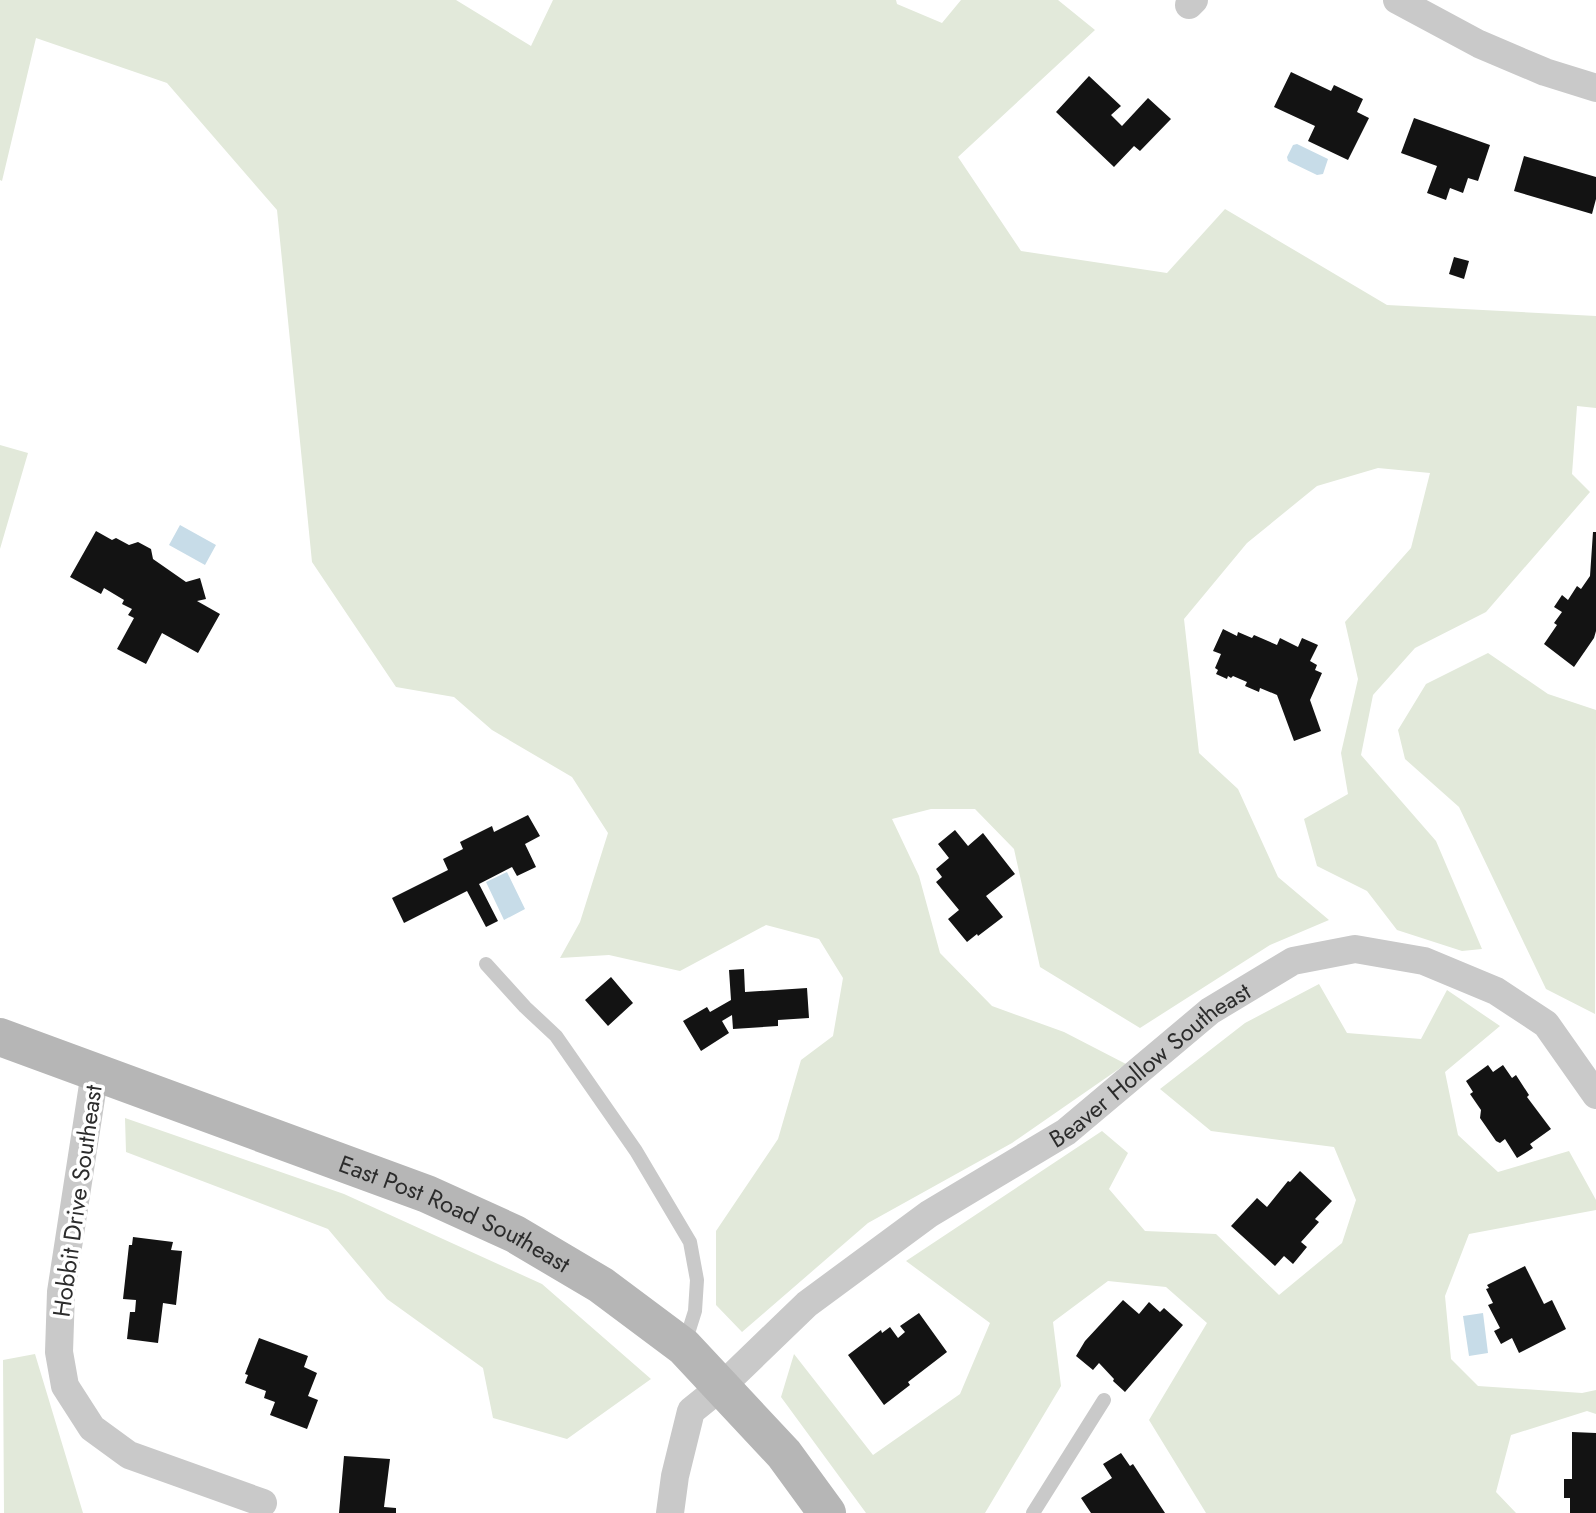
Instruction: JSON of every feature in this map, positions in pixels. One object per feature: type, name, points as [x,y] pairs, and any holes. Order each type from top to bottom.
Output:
[{"type":"main road","name":"East Post Road Southeast","points":[[0,1037],[427,1194],[515,1234],[601,1285],[684,1347],[784,1454],[827,1513]]},
{"type":"street","points":[[1397,0],[1479,44],[1545,72],[1596,88]]},
{"type":"street","name":"Beaver Hollow Southeast","points":[[670,1513],[675,1476],[691,1411],[722,1386],[807,1304],[929,1214],[1066,1132],[1210,1011],[1293,961],[1355,949],[1424,961],[1496,991],[1546,1024],[1596,1095]]},
{"type":"street","name":"Hobbit Drive Southeast","points":[[95,1072],[61,1292],[59,1352],[65,1387],[92,1428],[129,1455],[263,1503]]},
{"type":"lane","points":[[486,964],[556,1036],[636,1151],[690,1242],[696,1280],[695,1311],[684,1347]]},
{"type":"lane","points":[[1033,1513],[1104,1400]]},
{"type":"green space","points":[[0,0],[456,0],[531,46],[553,0],[896,0],[897,4],[942,23],[961,0],[1058,0],[1095,30],[958,157],[1021,251],[1167,273],[1225,209],[1387,305],[1596,316],[1596,408],[1577,406],[1572,474],[1590,492],[1486,612],[1415,648],[1373,695],[1361,755],[1436,841],[1482,949],[1462,951],[1397,930],[1367,891],[1317,866],[1304,819],[1348,794],[1341,753],[1358,679],[1345,622],[1411,548],[1430,473],[1378,468],[1317,486],[1247,543],[1184,619],[1199,753],[1238,789],[1278,877],[1329,920],[1270,945],[1140,1028],[1040,967],[1014,849],[975,809],[931,809],[892,819],[919,876],[940,953],[992,1006],[1064,1032],[1126,1064],[1012,1143],[868,1223],[742,1332],[716,1305],[716,1231],[778,1139],[801,1060],[833,1036],[843,978],[819,939],[766,925],[680,971],[609,955],[560,958],[580,922],[608,833],[572,777],[492,730],[454,697],[396,687],[312,562],[277,210],[167,83],[36,38],[2,181],[0,180]]},
{"type":"green space","points":[[0,445],[28,453],[0,549]]},
{"type":"green space","points":[[1488,653],[1548,694],[1596,710],[1595,1014],[1546,989],[1459,807],[1405,759],[1398,730],[1426,684]]},
{"type":"green space","points":[[1319,984],[1347,1033],[1421,1039],[1447,990],[1500,1026],[1445,1072],[1458,1135],[1498,1172],[1569,1151],[1596,1200],[1596,1210],[1469,1234],[1445,1296],[1451,1359],[1478,1386],[1582,1393],[1596,1390],[1596,1414],[1587,1411],[1511,1435],[1496,1492],[1516,1513],[1206,1513],[1149,1420],[1207,1323],[1166,1287],[1108,1281],[1053,1322],[1061,1386],[985,1513],[866,1513],[781,1397],[794,1354],[873,1455],[960,1394],[990,1323],[906,1261],[1102,1131],[1128,1153],[1109,1189],[1145,1231],[1216,1234],[1279,1295],[1342,1243],[1356,1200],[1334,1147],[1211,1131],[1160,1089],[1245,1023]]},
{"type":"green space","points":[[125,1118],[344,1194],[542,1284],[651,1379],[567,1439],[493,1418],[483,1368],[387,1299],[328,1229],[126,1152]]},
{"type":"green space","points":[[35,1354],[83,1513],[4,1513],[3,1360]]},
{"type":"water","points":[[1297,144],[1328,159],[1323,174],[1317,175],[1288,161],[1287,157],[1293,145]]},
{"type":"water","points":[[180,525],[216,545],[205,565],[169,545]]},
{"type":"water","points":[[507,872],[525,909],[504,920],[486,882]]},
{"type":"water","points":[[1483,1313],[1488,1353],[1469,1356],[1463,1316]]},
{"type":"building","points":[[1291,72],[1331,91],[1334,85],[1363,99],[1357,112],[1369,118],[1348,160],[1308,141],[1315,126],[1274,107]]},
{"type":"building","points":[[1089,76],[1121,106],[1111,115],[1122,126],[1148,98],[1171,119],[1140,151],[1134,146],[1114,167],[1056,112]]},
{"type":"building","points":[[1414,118],[1490,145],[1478,181],[1468,178],[1463,193],[1450,188],[1446,200],[1427,193],[1437,166],[1401,153]]},
{"type":"building","points":[[1524,156],[1596,177],[1596,199],[1592,214],[1514,191]]},
{"type":"building","points":[[1454,257],[1469,261],[1464,279],[1449,274]]},
{"type":"building","points":[[96,531],[112,540],[116,538],[129,545],[138,542],[151,549],[153,559],[186,582],[200,578],[206,599],[197,601],[220,614],[198,653],[162,633],[146,664],[117,649],[134,618],[128,615],[132,609],[122,604],[124,600],[104,588],[101,594],[70,577]]},
{"type":"building","points":[[1593,532],[1596,532],[1596,631],[1574,667],[1544,644],[1562,612],[1554,607],[1562,595],[1568,600],[1577,586],[1581,589],[1590,576]]},
{"type":"building","points":[[1223,629],[1237,636],[1238,632],[1252,638],[1254,635],[1277,645],[1280,638],[1298,647],[1302,638],[1318,645],[1310,661],[1317,665],[1315,670],[1322,673],[1310,700],[1321,731],[1294,741],[1277,695],[1260,688],[1259,692],[1245,686],[1247,682],[1233,676],[1228,676],[1227,679],[1216,674],[1218,670],[1215,668],[1221,654],[1213,651]]},
{"type":"building","points":[[528,815],[540,836],[525,844],[536,867],[517,876],[512,867],[479,884],[498,921],[486,927],[467,891],[404,923],[392,898],[448,870],[443,859],[463,849],[460,842],[492,826],[494,832]]},
{"type":"building","points":[[955,830],[968,846],[983,833],[1015,874],[986,896],[1003,917],[967,942],[948,919],[959,910],[936,882],[942,877],[936,869],[949,858],[938,844]]},
{"type":"building","points":[[744,969],[745,992],[807,988],[809,1018],[778,1020],[778,1026],[733,1029],[732,1015],[722,1021],[729,1033],[701,1051],[683,1021],[707,1007],[710,1012],[731,1000],[729,970]]},
{"type":"building","points":[[611,977],[633,1003],[608,1026],[585,1000]]},
{"type":"building","points":[[1488,1065],[1493,1072],[1503,1065],[1512,1078],[1516,1075],[1529,1095],[1527,1097],[1551,1129],[1530,1144],[1533,1148],[1517,1158],[1505,1139],[1500,1143],[1496,1141],[1480,1118],[1481,1110],[1470,1094],[1473,1092],[1466,1081]]},
{"type":"building","points":[[1300,1171],[1332,1201],[1315,1219],[1319,1222],[1301,1242],[1307,1247],[1293,1264],[1284,1256],[1275,1266],[1231,1226],[1257,1198],[1267,1207]]},
{"type":"building","points":[[133,1237],[173,1242],[171,1250],[182,1251],[176,1305],[163,1303],[158,1343],[127,1339],[130,1312],[135,1312],[136,1300],[123,1299],[129,1245],[132,1245]]},
{"type":"building","points":[[1525,1266],[1544,1304],[1552,1300],[1566,1329],[1519,1353],[1512,1338],[1501,1344],[1494,1331],[1500,1328],[1488,1305],[1493,1303],[1486,1289],[1489,1288],[1487,1285]]},
{"type":"building","points":[[1123,1300],[1139,1314],[1149,1302],[1160,1312],[1164,1308],[1183,1325],[1125,1392],[1099,1363],[1093,1370],[1076,1356],[1085,1341]]},
{"type":"building","points":[[919,1313],[947,1352],[908,1382],[910,1385],[884,1405],[848,1355],[881,1330],[882,1333],[890,1327],[898,1338],[905,1332],[900,1326]]},
{"type":"building","points":[[259,1338],[308,1356],[304,1367],[317,1373],[308,1396],[318,1400],[307,1429],[270,1415],[275,1402],[264,1398],[266,1391],[245,1383],[248,1375],[245,1374]]},
{"type":"building","points":[[1572,1432],[1596,1433],[1596,1513],[1570,1513],[1570,1498],[1564,1498],[1564,1479],[1572,1479]]},
{"type":"building","points":[[1121,1453],[1130,1466],[1133,1464],[1165,1513],[1091,1513],[1081,1498],[1112,1478],[1103,1464]]},
{"type":"building","points":[[344,1456],[390,1459],[384,1507],[396,1508],[396,1513],[339,1513]]}]
